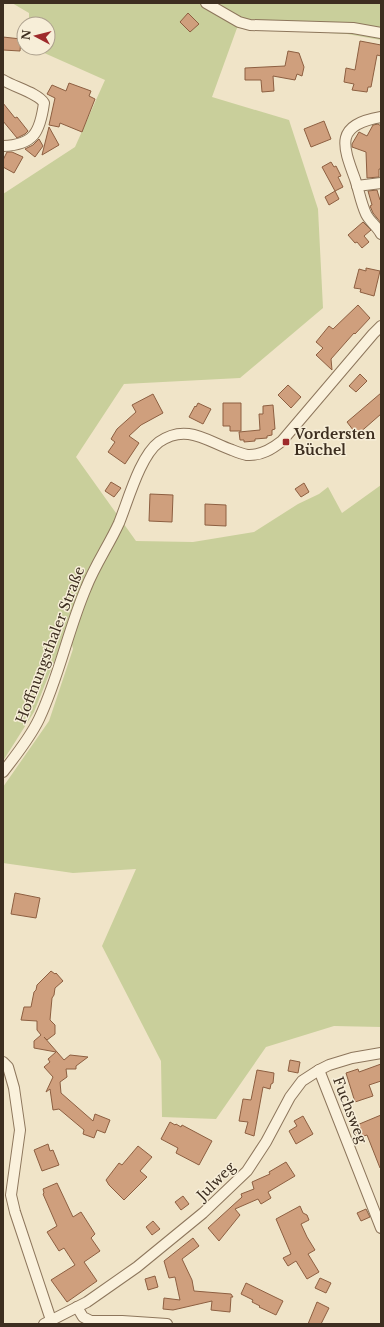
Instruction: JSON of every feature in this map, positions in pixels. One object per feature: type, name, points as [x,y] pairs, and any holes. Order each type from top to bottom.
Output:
[{"type":"street","points":[[206,3],[239,22],[250,25],[353,28],[381,33]]},
{"type":"street","points":[[3,80],[38,97],[44,103],[39,125],[33,136],[25,143],[19,145],[3,146]]},
{"type":"street","points":[[381,117],[361,121],[353,126],[345,141],[345,150],[366,214],[381,234]]},
{"type":"street","points":[[357,186],[381,183]]},
{"type":"street","points":[[377,334],[381,326]]},
{"type":"street","name":"Hoffnungsthaler Straße","points":[[3,772],[28,738],[39,719],[85,589],[94,568],[118,525],[146,457],[158,442],[170,436],[182,433],[192,434],[247,455],[272,449],[282,441],[377,334]]},
{"type":"street","name":"Julweg","points":[[47,1322],[87,1302],[137,1267],[204,1213],[247,1171],[262,1148],[290,1097],[302,1081],[319,1070],[352,1058],[381,1053]]},
{"type":"street","points":[[3,1062],[8,1067],[14,1088],[20,1130],[12,1195],[15,1212],[47,1322]]},
{"type":"street","name":"Fuchsweg","points":[[319,1070],[381,1228]]},
{"type":"street","points":[[77,1307],[83,1317],[91,1321],[122,1321],[167,1324]]},
{"type":"green space","points":[[12,3],[381,3],[381,40],[347,34],[237,28],[212,97],[289,120],[318,209],[323,308],[240,378],[124,384],[76,457],[136,541],[193,542],[254,532],[298,504],[319,494],[328,487],[342,513],[381,485],[381,1027],[334,1026],[266,1047],[216,1119],[162,1117],[161,1061],[102,946],[136,869],[73,873],[3,863],[3,787],[49,721],[73,649],[68,627],[34,712],[3,761],[3,194],[75,147],[105,80],[51,56],[56,56],[56,16],[29,16],[29,13]]},
{"type":"building","points":[[188,13],[199,24],[190,32],[180,22]]},
{"type":"building","points":[[3,37],[16,38],[16,51],[3,50]]},
{"type":"building","points":[[360,41],[381,45],[381,56],[377,55],[371,87],[368,87],[367,92],[352,90],[354,84],[344,82],[346,68],[355,70]]},
{"type":"building","points":[[288,51],[299,53],[304,67],[302,76],[297,74],[295,80],[273,76],[274,91],[262,92],[261,80],[245,80],[245,68],[285,66]]},
{"type":"building","points":[[69,83],[91,91],[89,96],[95,99],[82,132],[60,123],[59,127],[49,125],[55,98],[47,94],[52,85],[66,91]]},
{"type":"building","points":[[3,103],[28,131],[25,134],[17,138],[3,121]]},
{"type":"building","points":[[324,121],[331,139],[311,147],[304,129]]},
{"type":"building","points":[[378,124],[381,126],[381,169],[379,169],[379,177],[367,178],[366,152],[352,147],[352,144],[359,132],[367,136],[373,125]]},
{"type":"building","points":[[49,127],[59,145],[42,155]]},
{"type":"building","points":[[39,139],[43,146],[35,157],[25,149],[33,145]]},
{"type":"building","points":[[7,152],[12,152],[23,157],[14,173],[3,167],[3,160]]},
{"type":"building","points":[[331,162],[334,167],[336,166],[341,176],[338,177],[343,187],[335,191],[322,167]]},
{"type":"building","points":[[377,190],[380,200],[381,199],[381,223],[373,213],[370,206],[372,205],[368,191]]},
{"type":"building","points":[[335,191],[339,199],[329,205],[325,197]]},
{"type":"building","points":[[363,222],[371,230],[364,236],[369,242],[362,248],[348,235]]},
{"type":"building","points":[[366,268],[380,271],[374,296],[360,292],[361,289],[354,288],[359,269],[366,271]]},
{"type":"building","points":[[358,305],[370,318],[355,334],[354,333],[331,359],[332,370],[316,355],[323,348],[316,342],[329,326],[333,329]]},
{"type":"building","points":[[360,374],[367,381],[356,392],[349,386]]},
{"type":"building","points":[[288,385],[301,397],[291,408],[278,395]]},
{"type":"building","points":[[381,393],[381,414],[357,435],[347,422]]},
{"type":"building","points":[[153,394],[163,413],[141,425],[129,436],[139,443],[125,464],[108,452],[115,442],[111,439],[117,429],[136,412],[132,405]]},
{"type":"building","points":[[198,403],[211,409],[203,424],[189,417]]},
{"type":"building","points":[[223,403],[241,403],[241,431],[230,431],[230,426],[223,426]]},
{"type":"building","points":[[273,405],[275,429],[272,430],[272,435],[267,436],[267,438],[255,439],[255,441],[244,442],[244,440],[240,440],[239,432],[260,430],[259,414],[263,414],[263,406]]},
{"type":"building","points":[[111,482],[121,488],[114,497],[105,491]]},
{"type":"building","points":[[304,483],[309,492],[301,497],[295,489]]},
{"type":"building","points":[[150,494],[173,495],[172,522],[149,521]]},
{"type":"building","points":[[205,504],[226,505],[226,526],[205,525]]},
{"type":"building","points":[[15,893],[40,898],[36,918],[11,914]]},
{"type":"building","points":[[51,971],[55,974],[56,973],[63,981],[55,988],[52,998],[50,1020],[55,1025],[55,1034],[47,1040],[44,1037],[64,1060],[70,1055],[88,1057],[76,1066],[76,1069],[66,1069],[67,1077],[60,1082],[61,1093],[93,1121],[95,1114],[110,1120],[105,1133],[97,1130],[94,1138],[83,1134],[84,1130],[59,1109],[53,1110],[50,1089],[46,1092],[53,1077],[44,1067],[50,1062],[48,1059],[56,1052],[34,1048],[34,1041],[41,1035],[37,1030],[37,1021],[21,1020],[24,1007],[31,1007],[37,985]]},
{"type":"building","points":[[290,1060],[300,1062],[298,1073],[288,1071]]},
{"type":"building","points":[[381,1064],[381,1081],[369,1085],[373,1096],[355,1102],[346,1073],[358,1069],[359,1072]]},
{"type":"building","points":[[257,1070],[274,1073],[273,1083],[271,1084],[270,1089],[263,1087],[254,1136],[245,1133],[248,1122],[239,1121],[243,1099],[251,1100]]},
{"type":"building","points":[[381,1115],[380,1168],[367,1135],[358,1138],[354,1129],[357,1125]]},
{"type":"building","points":[[303,1116],[313,1134],[296,1144],[289,1131],[297,1126],[294,1121]]},
{"type":"building","points":[[170,1122],[181,1127],[182,1125],[212,1141],[199,1165],[176,1153],[178,1148],[161,1139]]},
{"type":"building","points":[[48,1144],[50,1151],[53,1150],[59,1165],[42,1171],[34,1150]]},
{"type":"building","points":[[138,1146],[152,1157],[140,1171],[147,1177],[124,1200],[106,1180],[119,1163],[122,1165]]},
{"type":"building","points":[[286,1162],[295,1176],[268,1192],[271,1198],[261,1204],[258,1199],[235,1209],[240,1215],[219,1241],[208,1228],[242,1197],[241,1194],[254,1189],[252,1182],[270,1174],[269,1172]]},
{"type":"building","points":[[57,1183],[73,1217],[81,1212],[95,1234],[91,1238],[100,1251],[84,1262],[97,1281],[67,1302],[51,1280],[75,1265],[64,1248],[59,1251],[47,1232],[57,1226],[43,1194],[43,1189]]},
{"type":"building","points":[[183,1196],[189,1204],[181,1210],[175,1202]]},
{"type":"building","points":[[300,1206],[303,1213],[307,1215],[309,1220],[301,1224],[315,1250],[308,1254],[319,1272],[307,1279],[296,1261],[288,1266],[283,1258],[291,1254],[276,1219]]},
{"type":"building","points":[[366,1209],[370,1217],[361,1221],[357,1213]]},
{"type":"building","points":[[153,1221],[160,1229],[152,1235],[146,1227]]},
{"type":"building","points":[[193,1238],[199,1246],[182,1259],[192,1280],[194,1291],[231,1294],[233,1297],[231,1297],[230,1312],[211,1310],[212,1301],[173,1310],[163,1309],[164,1298],[180,1300],[175,1277],[169,1278],[164,1261]]},
{"type":"building","points":[[155,1276],[158,1287],[148,1290],[145,1279]]},
{"type":"building","points":[[320,1278],[331,1283],[326,1293],[315,1288]]},
{"type":"building","points":[[246,1283],[283,1301],[276,1315],[259,1307],[260,1306],[252,1302],[253,1300],[241,1294]]},
{"type":"building","points":[[317,1302],[329,1308],[321,1324],[308,1324]]},
{"type":"place","name":"Vordersten Büchel","points":[[286,442]]}]
